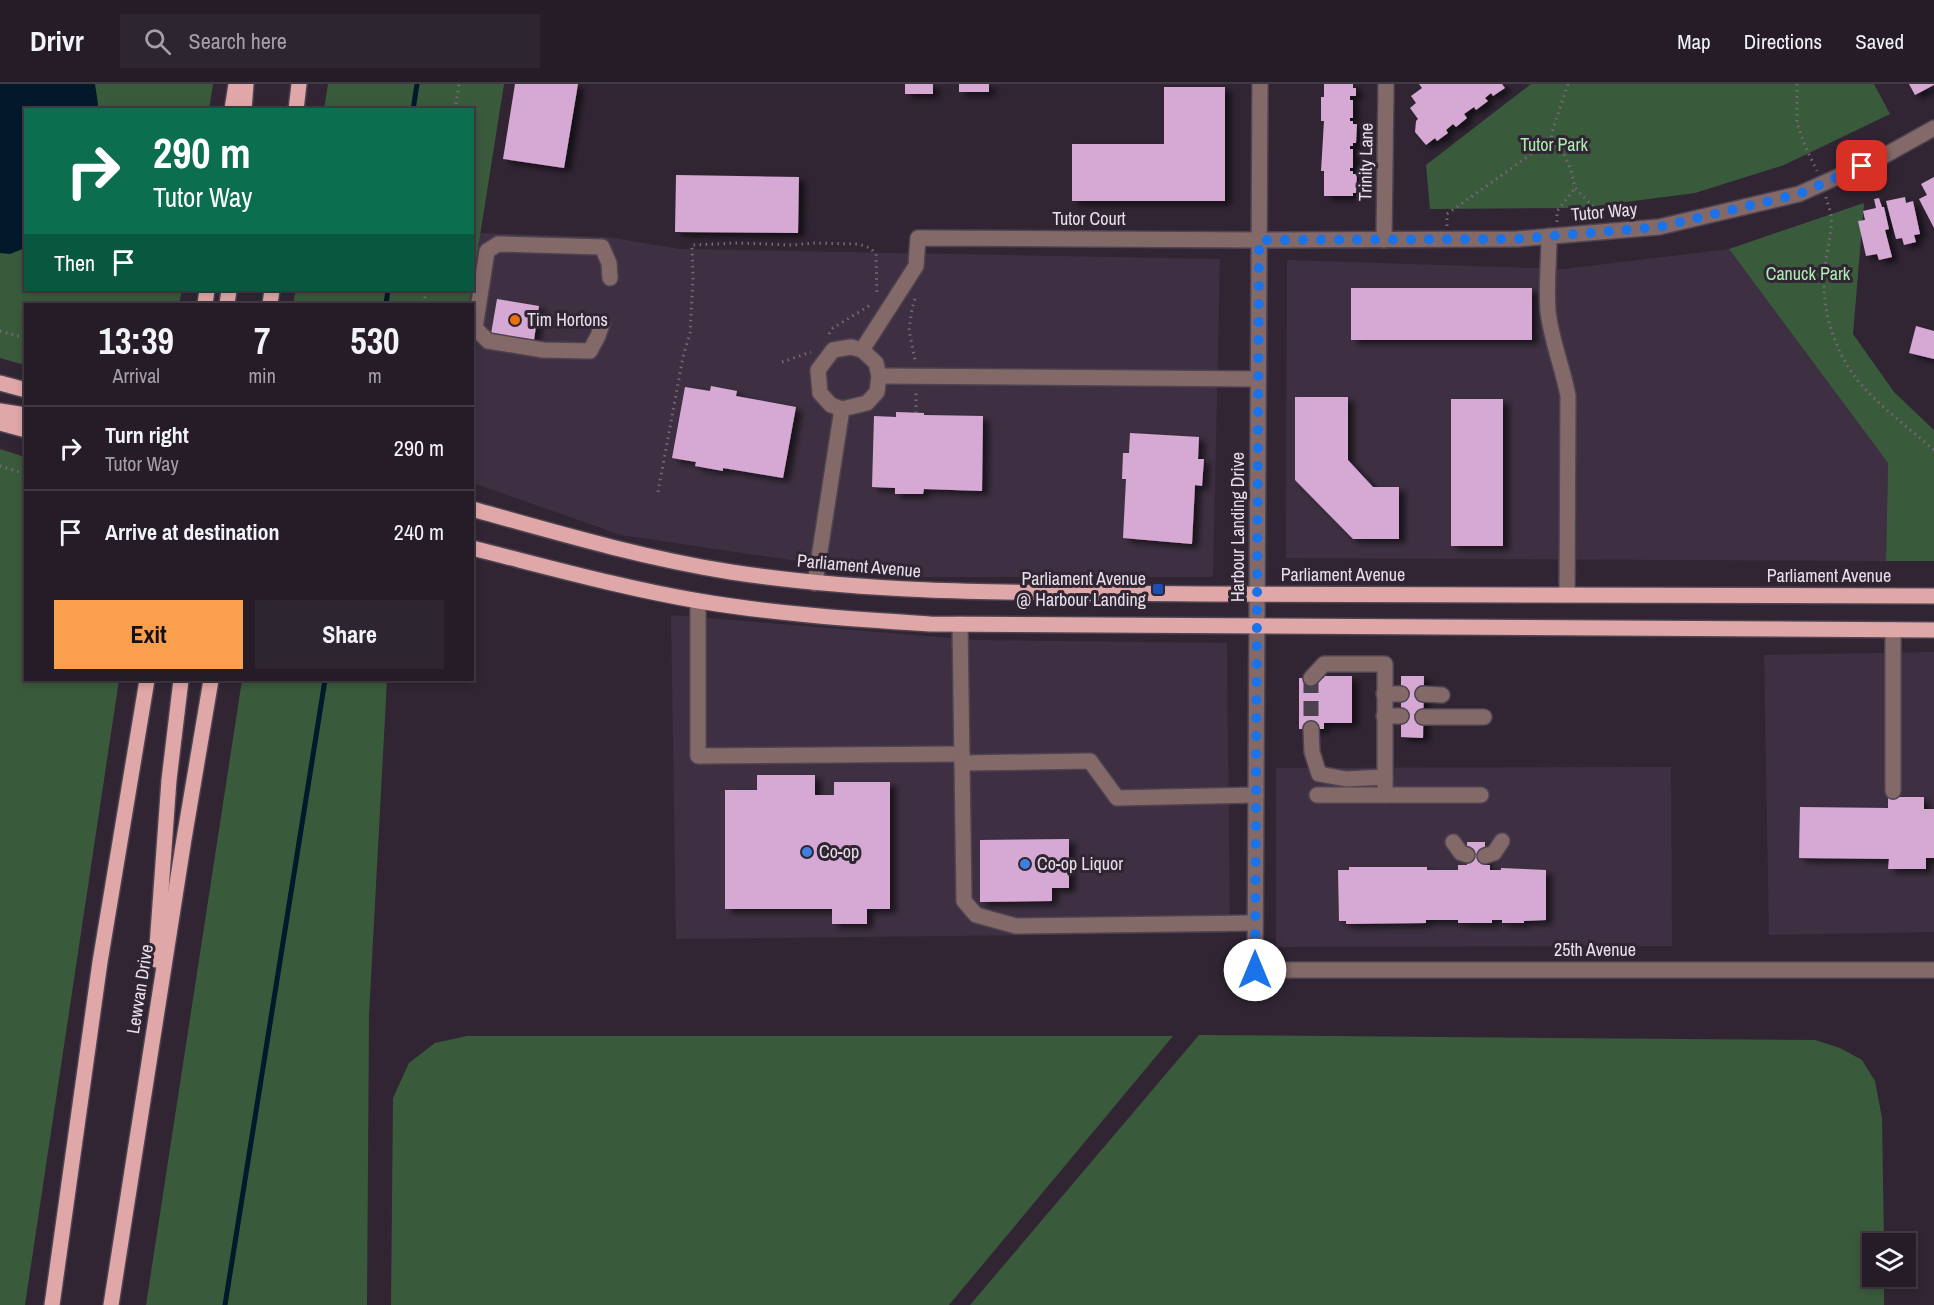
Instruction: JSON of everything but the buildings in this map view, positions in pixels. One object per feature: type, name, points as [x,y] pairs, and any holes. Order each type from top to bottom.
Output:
[{"type":"main road","points":[[232,108],[236,84]]},
{"type":"main road","points":[[244,108],[246,84]]},
{"type":"main road","points":[[296,108],[299,84]]},
{"type":"main road","points":[[0,383],[24,389]]},
{"type":"main road","points":[[0,394],[24,397]]},
{"type":"main road","points":[[0,411],[24,415]]},
{"type":"main road","points":[[0,423],[24,429]]},
{"type":"main road","name":"Parliament Avenue","points":[[474,510],[621,550],[729,572],[815,583],[910,591],[1934,596]]},
{"type":"main road","points":[[474,549],[609,583],[698,601],[800,615],[930,624],[1934,630]]},
{"type":"main road","points":[[52,1305],[100,963],[147,681]]},
{"type":"main road","points":[[148,1065],[169,780],[181,681]]},
{"type":"main road","name":"Lewvan Drive","points":[[111,1305],[211,681]]},
{"type":"street","name":"Harbour Landing Drive","points":[[1255,970],[1260,84]]},
{"type":"street","name":"Trinity Lane","points":[[1384,240],[1386,84]]},
{"type":"street","name":"Tutor Way","points":[[1259,240],[1517,239],[1659,227],[1799,194],[1882,157],[1934,128]]},
{"type":"street","points":[[1554,236],[1548,310],[1569,396],[1567,595]]},
{"type":"street","name":"Tutor Court","points":[[916,266],[918,238],[1259,240]]},
{"type":"street","points":[[602,324],[590,351],[543,350],[488,341],[475,328],[487,251],[498,244],[602,247],[609,263],[610,278]]},
{"type":"street","points":[[862,350],[916,266]]},
{"type":"street","points":[[851,347],[862,350],[876,363],[879,376],[877,392],[867,403],[842,409],[831,405],[820,393],[818,370],[833,350],[851,347]]},
{"type":"street","points":[[879,376],[1258,379]]},
{"type":"street","points":[[815,583],[842,409]]},
{"type":"street","points":[[698,601],[698,756],[1090,761],[1117,798],[1256,795]]},
{"type":"street","points":[[960,624],[964,901],[976,915],[1016,926],[1255,923]]},
{"type":"street","points":[[1893,630],[1893,791]]},
{"type":"street","points":[[1311,678],[1324,664],[1385,664],[1385,795]]},
{"type":"street","points":[[1384,694],[1401,694]]},
{"type":"street","points":[[1423,694],[1442,694]]},
{"type":"street","points":[[1384,716],[1401,716]]},
{"type":"street","points":[[1423,717],[1484,717]]},
{"type":"street","points":[[1311,729],[1312,752],[1319,774],[1346,779],[1385,777]]},
{"type":"street","points":[[1317,795],[1481,795]]},
{"type":"street","points":[[1485,856],[1494,853],[1502,841]]},
{"type":"street","points":[[1453,842],[1461,853],[1467,855]]},
{"type":"street","name":"25th Avenue","points":[[1255,970],[1934,970]]},
{"type":"path","points":[[455,108],[459,84]]},
{"type":"path","points":[[1447,240],[1447,214],[1551,140],[1568,84]]},
{"type":"path","points":[[1797,84],[1797,123],[1805,146],[1814,162]]},
{"type":"path","points":[[1551,140],[1564,155],[1571,170],[1575,188],[1596,208],[1614,231]]},
{"type":"path","points":[[1554,236],[1557,211],[1575,188]]},
{"type":"path","points":[[1830,212],[1824,274],[1825,297],[1830,325],[1842,354],[1864,388],[1934,450]]},
{"type":"path","points":[[658,492],[683,357],[690,333],[692,246],[738,243],[794,246],[813,243],[859,244],[870,248],[876,254],[878,294],[873,303],[833,328],[828,335]]},
{"type":"path","points":[[916,266],[921,280],[912,309],[909,330],[915,353],[916,413]]},
{"type":"path","points":[[0,331],[24,337]]},
{"type":"path","points":[[782,362],[813,351]]},
{"type":"path","points":[[0,466],[24,473]]},
{"type":"shaded area","points":[[480,233],[607,237],[680,249],[1220,259],[1213,577],[905,577],[621,535],[474,483],[474,303],[469,303],[471,291],[474,291]]},
{"type":"shaded area","points":[[1729,249],[1888,463],[1886,561],[1286,558],[1287,260],[1564,269]]},
{"type":"shaded area","points":[[671,615],[975,640],[1227,643],[1230,933],[676,939]]},
{"type":"shaded area","points":[[1934,652],[1934,932],[1769,935],[1764,655]]},
{"type":"shaded area","points":[[1671,767],[1672,946],[1276,947],[1276,768]]},
{"type":"green space","points":[[0,84],[213,84],[209,108],[24,108],[24,291],[182,291],[179,303],[24,303],[24,365],[0,358]]},
{"type":"green space","points":[[328,84],[504,84],[474,274],[474,108],[324,108]]},
{"type":"green space","name":"Tutor Park","points":[[1531,84],[1874,84],[1890,114],[1784,165],[1695,193],[1580,208],[1430,209],[1426,165]]},
{"type":"green space","name":"Canuck Park","points":[[1864,203],[1853,334],[1894,392],[1934,430],[1934,561],[1886,561],[1888,463],[1729,249]]},
{"type":"green space","points":[[296,291],[471,291],[469,303],[293,303]]},
{"type":"green space","points":[[0,449],[24,457],[24,681],[119,681],[25,1305],[0,1305]]},
{"type":"green space","points":[[242,681],[387,681],[369,1015],[367,1305],[146,1305]]},
{"type":"green space","points":[[1199,1035],[1815,1040],[1840,1048],[1862,1060],[1875,1081],[1882,1118],[1884,1233],[1862,1233],[1862,1287],[1884,1287],[1884,1305],[970,1305]]},
{"type":"green space","points":[[467,1036],[1173,1036],[949,1305],[391,1305],[393,1098],[409,1063],[435,1043]]},
{"type":"water","points":[[0,84],[95,84],[97,108],[24,108],[24,248],[10,254],[0,253]]},
{"type":"waterway","points":[[413,108],[417,84]]},
{"type":"waterway","points":[[386,303],[388,291]]},
{"type":"waterway","points":[[225,1305],[325,681]]},
{"type":"tunnel","points":[[1311,678],[1311,729]]},
{"type":"place","name":"Tim Hortons","points":[[515,320]]},
{"type":"place","name":"Parliament Avenue @ Harbour Landing","points":[[1158,589]]},
{"type":"place","name":"Co-op","points":[[807,852]]},
{"type":"place","name":"Co-op Liquor","points":[[1025,864]]},
{"type":"route","points":[[1255,970],[1259,240],[1517,239],[1659,227],[1799,194],[1862,166]]}]
